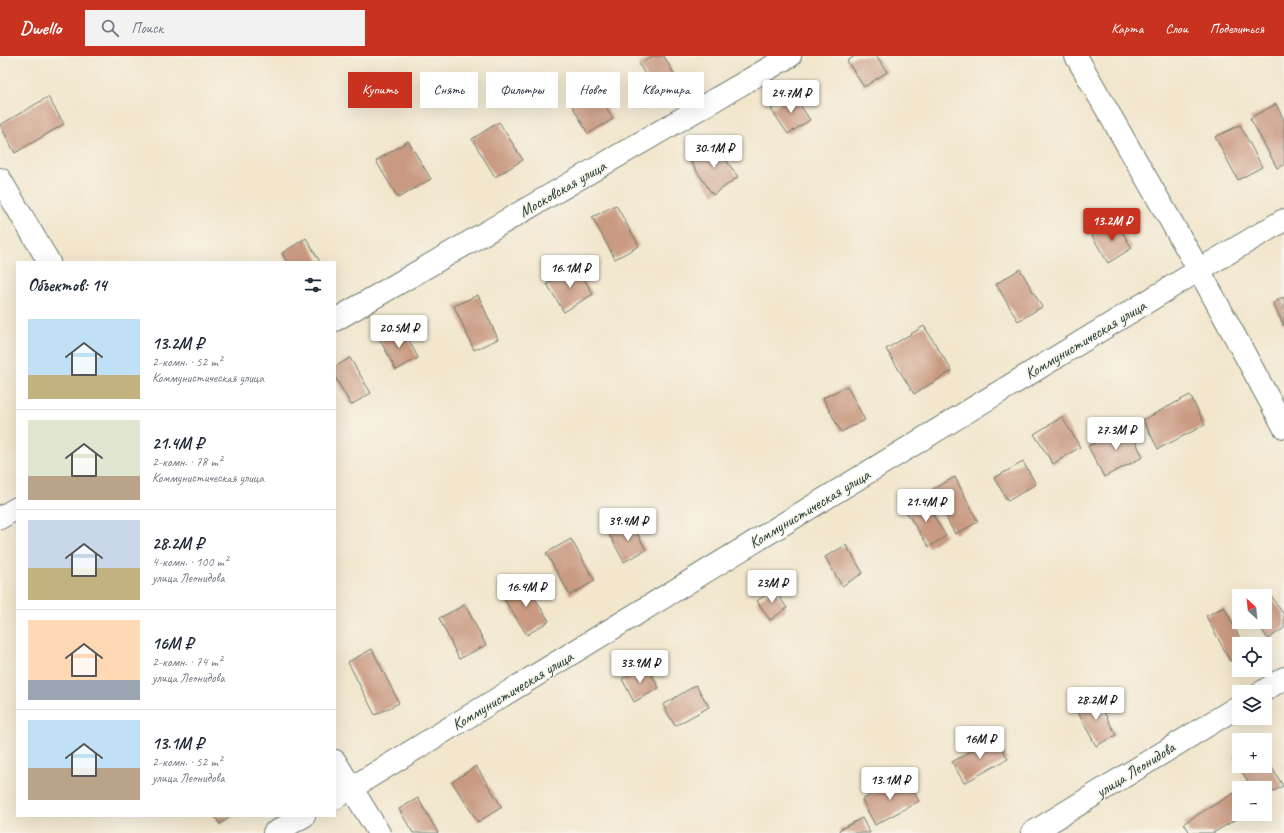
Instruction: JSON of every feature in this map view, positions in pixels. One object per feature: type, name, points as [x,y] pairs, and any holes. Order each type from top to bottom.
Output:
[{"type":"street","name":"Московская улица","points":[[336,319],[790,56]]},
{"type":"street","points":[[1076,56],[1198,270],[1284,427]]},
{"type":"street","points":[[0,179],[48,261]]},
{"type":"street","name":"Коммунистическая улица","points":[[343,794],[1198,270],[1284,220]]},
{"type":"street","points":[[0,518],[16,509]]},
{"type":"street","points":[[1272,686],[1284,678]]},
{"type":"street","name":"улица Леонидова","points":[[1032,833],[1232,710]]},
{"type":"street","points":[[336,765],[343,794],[379,833]]},
{"type":"street","points":[[274,833],[302,817]]},
{"type":"building","points":[[653,56],[664,56],[673,72],[644,72],[639,64]]},
{"type":"building","points":[[855,56],[877,56],[887,72],[864,87],[847,61]]},
{"type":"building","points":[[793,94],[810,120],[788,134],[771,109]]},
{"type":"building","points":[[48,97],[64,124],[15,153],[0,125]]},
{"type":"building","points":[[1276,104],[1284,120],[1284,165],[1277,168],[1250,118]]},
{"type":"building","points":[[573,108],[607,108],[613,119],[588,134]]},
{"type":"building","points":[[499,122],[523,160],[495,177],[472,139]]},
{"type":"building","points":[[1240,125],[1262,167],[1238,180],[1215,137]]},
{"type":"building","points":[[408,141],[431,179],[398,198],[376,161]]},
{"type":"building","points":[[715,144],[738,177],[713,195],[690,161]]},
{"type":"building","points":[[616,205],[639,246],[615,259],[592,217]]},
{"type":"building","points":[[1115,221],[1132,248],[1108,263],[1092,236]]},
{"type":"building","points":[[306,238],[319,261],[286,261],[282,253]]},
{"type":"building","points":[[576,266],[593,294],[564,312],[547,284]]},
{"type":"building","points":[[1020,269],[1042,307],[1018,321],[996,284]]},
{"type":"building","points":[[478,295],[498,339],[474,350],[454,306]]},
{"type":"building","points":[[1284,297],[1284,326],[1273,303]]},
{"type":"building","points":[[924,326],[952,371],[914,394],[886,349]]},
{"type":"building","points":[[403,328],[418,358],[396,370],[380,340]]},
{"type":"building","points":[[350,358],[371,393],[351,405],[336,379],[336,366]]},
{"type":"building","points":[[847,386],[865,420],[841,432],[823,398]]},
{"type":"building","points":[[1190,395],[1205,425],[1158,449],[1143,420]]},
{"type":"building","points":[[1062,417],[1080,447],[1053,464],[1034,434]]},
{"type":"building","points":[[1128,426],[1143,457],[1104,477],[1088,446]]},
{"type":"building","points":[[1023,462],[1036,484],[1008,501],[994,478]]},
{"type":"building","points":[[955,477],[978,522],[955,534],[931,490]]},
{"type":"building","points":[[923,499],[946,536],[929,547],[905,510]]},
{"type":"building","points":[[631,522],[646,550],[624,562],[609,534]]},
{"type":"building","points":[[571,539],[595,581],[570,595],[546,553]]},
{"type":"building","points":[[846,545],[863,573],[842,586],[825,557]]},
{"type":"building","points":[[525,582],[549,621],[527,635],[502,596]]},
{"type":"building","points":[[774,589],[787,608],[770,620],[757,601]]},
{"type":"building","points":[[1272,597],[1284,615],[1284,628],[1271,637],[1267,637],[1262,629],[1272,629]]},
{"type":"building","points":[[465,605],[486,645],[459,659],[439,618]]},
{"type":"building","points":[[1224,607],[1232,623],[1232,629],[1235,629],[1239,637],[1232,637],[1232,660],[1230,661],[1206,616]]},
{"type":"building","points":[[372,649],[399,703],[375,715],[348,662]]},
{"type":"building","points":[[647,665],[659,688],[634,702],[622,679]]},
{"type":"building","points":[[696,685],[709,707],[675,726],[663,705]]},
{"type":"building","points":[[1096,697],[1116,735],[1096,746],[1075,707]]},
{"type":"building","points":[[996,737],[1008,759],[964,783],[952,762]]},
{"type":"building","points":[[476,766],[502,807],[478,822],[452,782]]},
{"type":"building","points":[[1272,768],[1283,786],[1272,792],[1272,781],[1248,781],[1243,773],[1272,773]]},
{"type":"building","points":[[905,776],[919,801],[875,825],[862,800]]},
{"type":"building","points":[[1232,794],[1232,821],[1233,821],[1213,833],[1190,833],[1184,823]]},
{"type":"building","points":[[418,798],[438,833],[413,833],[399,809]]},
{"type":"building","points":[[215,817],[230,817],[220,824]]},
{"type":"building","points":[[862,818],[870,833],[840,833],[839,830]]}]
